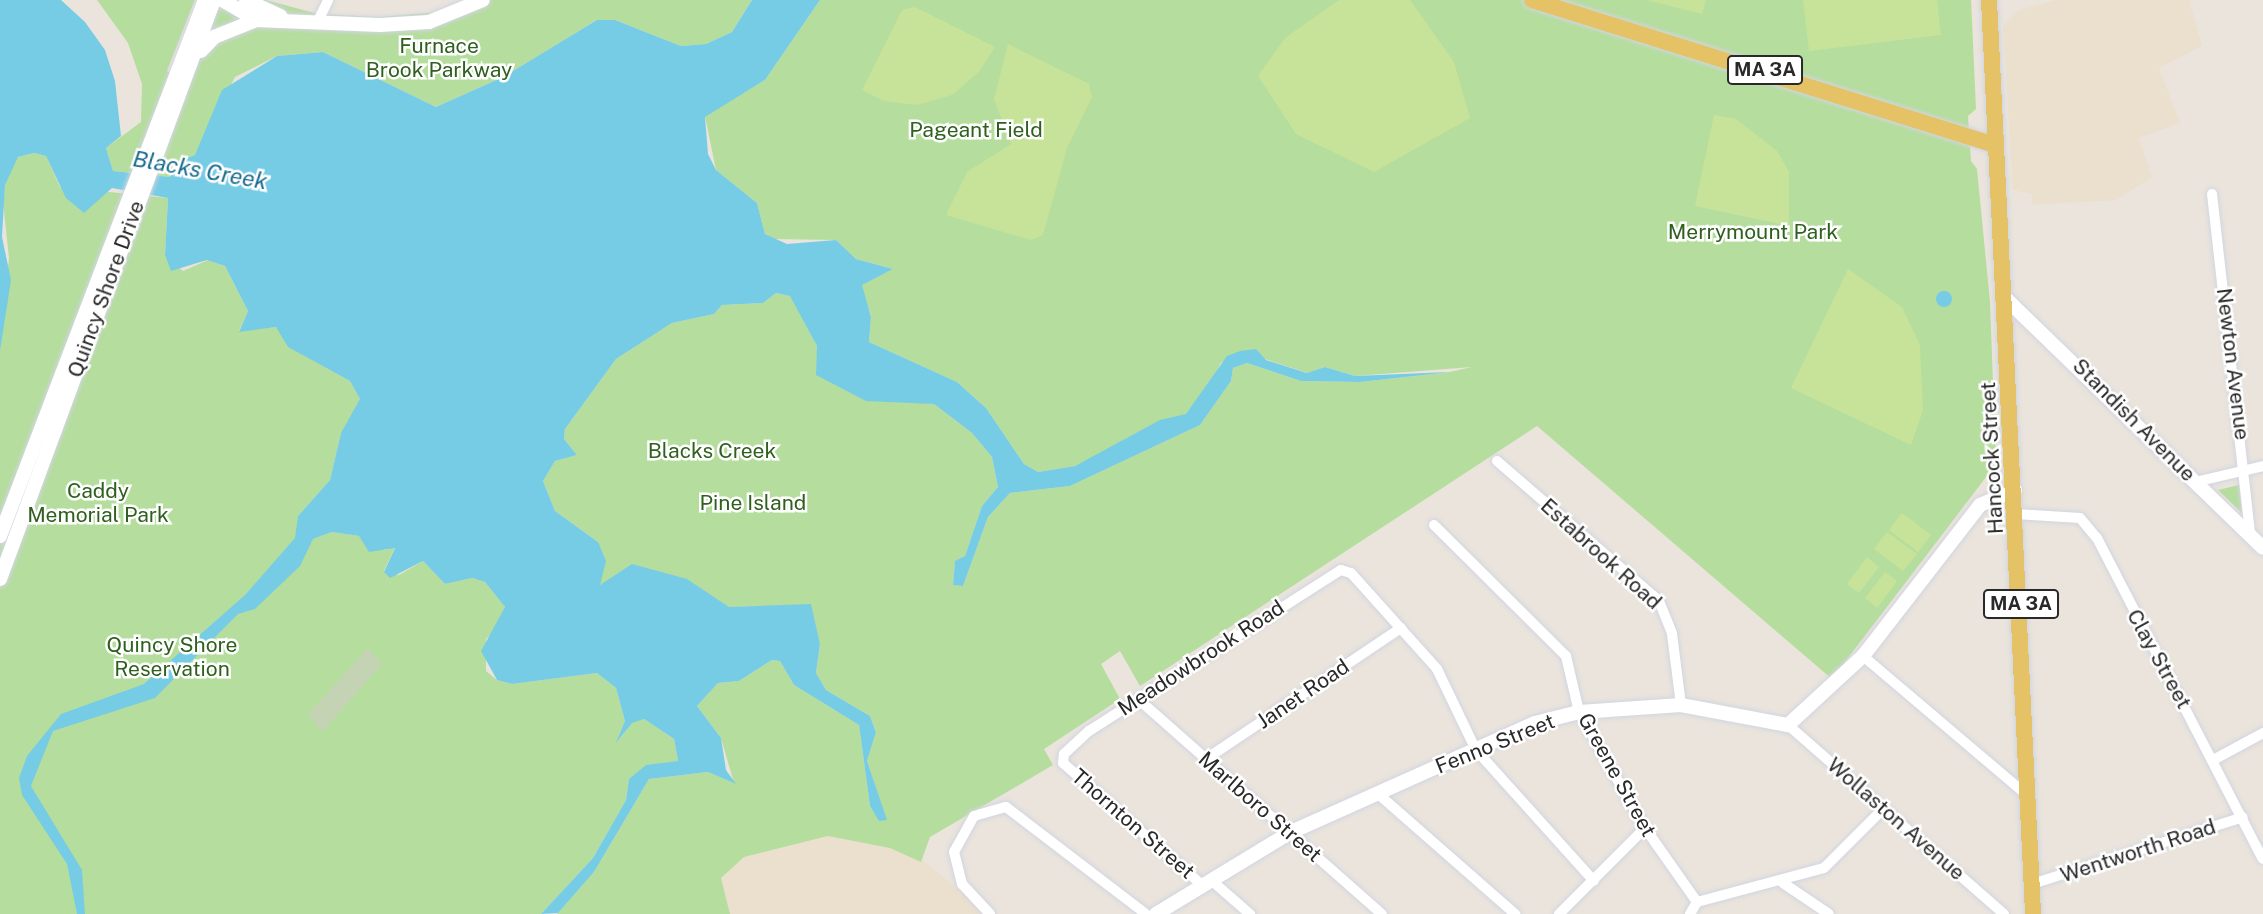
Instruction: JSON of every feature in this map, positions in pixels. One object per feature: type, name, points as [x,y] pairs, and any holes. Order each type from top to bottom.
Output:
[{"type":"main road","name":"Quincy Shore Drive","points":[[0,536],[145,168],[205,0]]},
{"type":"main road","name":"Quincy Shore Drive","points":[[145,168],[194,61],[214,0]]},
{"type":"main road","points":[[222,0],[256,20]]},
{"type":"main road","points":[[246,0],[285,18]]},
{"type":"main road","points":[[194,61],[214,37],[256,20],[285,18],[317,23],[429,22],[484,0]]},
{"type":"main road","name":"MA 3A","points":[[1532,0],[1996,145]]},
{"type":"main road","name":"Hancock Street","points":[[1989,0],[2002,295],[2015,490],[2033,914]]},
{"type":"main road","name":"Quincy Shore Drive","points":[[0,579],[133,199]]},
{"type":"main road","name":"Standish Avenue","points":[[2002,295],[2263,548]]},
{"type":"main road","points":[[1788,725],[1863,656],[1980,505],[2015,490]]},
{"type":"main road","name":"Fenno Street","points":[[1156,914],[1289,833],[1476,750],[1579,712],[1681,705],[1788,725]]},
{"type":"street","points":[[317,23],[328,0]]},
{"type":"street","name":"Newton Avenue","points":[[2212,194],[2246,470],[2250,535]]},
{"type":"street","name":"Estabrook Road","points":[[1497,461],[1659,601],[1672,634],[1681,705]]},
{"type":"street","points":[[2195,482],[2263,466]]},
{"type":"street","name":"Clay Street","points":[[2016,514],[2080,518],[2096,538],[2215,759],[2263,859]]},
{"type":"street","name":"Greene Street","points":[[1434,525],[1566,656],[1579,712],[1645,828],[1696,902]]},
{"type":"street","name":"Meadowbrook Road","points":[[1063,763],[1069,745],[1331,573],[1351,573],[1401,628]]},
{"type":"street","points":[[1401,628],[1452,694],[1476,750],[1594,881]]},
{"type":"street","name":"Janet Road","points":[[1206,759],[1401,628]]},
{"type":"street","points":[[1863,656],[2028,797]]},
{"type":"street","name":"Marlboro Street","points":[[1138,699],[1382,914]]},
{"type":"street","name":"Wollaston Avenue","points":[[1788,725],[2004,914]]},
{"type":"street","points":[[2215,759],[2263,733]]},
{"type":"street","name":"Thornton Street","points":[[1063,763],[1206,883],[1250,914]]},
{"type":"street","points":[[1377,793],[1515,914]]},
{"type":"street","points":[[990,914],[962,884],[954,852],[974,816],[1006,807],[1146,914]]},
{"type":"street","points":[[1690,914],[1696,902],[1783,883],[1824,868],[1884,808]]},
{"type":"street","name":"Wentworth Road","points":[[2032,884],[2243,817]]},
{"type":"street","points":[[1559,914],[1645,828]]},
{"type":"street","points":[[1783,883],[1829,914]]},
{"type":"shaded area","points":[[2056,0],[2189,0],[2202,46],[2159,68],[2180,123],[2139,138],[2152,177],[2116,200],[2033,205],[2031,194],[2013,190],[2003,26],[2019,10]]},
{"type":"shaded area","points":[[828,836],[909,849],[989,914],[730,914],[721,878],[744,857]]},
{"type":"green space","name":"Furnace Brook Parkway","points":[[97,0],[195,0],[167,71],[175,75],[204,0],[266,0],[318,14],[379,17],[438,12],[467,0],[752,0],[732,32],[706,44],[681,46],[615,20],[597,20],[503,77],[436,107],[323,52],[277,56],[235,77],[195,155],[180,162],[170,177],[113,171],[106,148],[141,122],[142,84],[128,43]]},
{"type":"green space","name":"Merrymount Park","points":[[820,0],[1971,0],[1976,109],[1968,116],[1971,161],[1977,169],[1990,302],[1996,464],[1832,679],[1537,426],[1140,686],[1120,651],[1101,664],[1120,699],[1044,749],[1053,765],[930,837],[921,862],[890,848],[828,836],[744,857],[721,878],[730,914],[557,914],[594,872],[649,779],[708,772],[734,783],[721,738],[697,706],[718,683],[739,681],[772,660],[780,661],[794,685],[859,725],[870,806],[879,820],[886,819],[867,761],[876,731],[870,716],[826,690],[816,673],[820,644],[810,605],[729,607],[614,580],[600,585],[598,542],[555,511],[543,481],[555,461],[577,455],[564,439],[565,429],[616,359],[672,323],[714,314],[722,305],[763,303],[776,293],[791,296],[817,346],[903,400],[934,404],[972,433],[992,457],[998,487],[982,506],[965,556],[955,562],[953,585],[963,586],[988,517],[1010,493],[1070,486],[1200,425],[1231,381],[1233,368],[1247,363],[1301,381],[1360,382],[1472,367],[1355,376],[1325,367],[1308,373],[1240,351],[1221,363],[1195,410],[1075,466],[1038,472],[1024,464],[986,408],[957,382],[869,342],[871,316],[861,285],[893,269],[856,259],[836,240],[773,239],[765,234],[757,203],[716,170],[705,116],[765,80]]},
{"type":"green space","points":[[1339,0],[1410,0],[1454,62],[1470,118],[1374,172],[1296,134],[1258,76],[1285,38]]},
{"type":"green space","points":[[1646,0],[1706,0],[1702,14]]},
{"type":"green space","points":[[1803,0],[1937,0],[1941,35],[1809,51]]},
{"type":"green space","points":[[915,7],[995,47],[979,72],[952,95],[917,105],[884,101],[862,90],[902,10]]},
{"type":"green space","points":[[1008,44],[1089,84],[1092,97],[1067,148],[1043,235],[1031,240],[946,215],[967,172],[1011,144],[994,99]]},
{"type":"green space","points":[[1714,115],[1736,119],[1777,151],[1789,172],[1789,226],[1695,206]]},
{"type":"green space","name":"Quincy Shore Reservation","points":[[34,153],[46,156],[60,187],[168,198],[165,255],[183,271],[208,260],[225,266],[248,311],[239,331],[276,327],[303,355],[350,381],[360,399],[355,417],[341,433],[330,480],[298,516],[313,539],[332,532],[359,536],[385,550],[395,547],[384,571],[399,575],[423,561],[445,584],[472,578],[485,582],[505,607],[501,624],[486,639],[486,671],[497,680],[512,684],[597,673],[616,688],[625,721],[619,740],[632,722],[644,719],[674,739],[678,761],[629,779],[626,800],[593,858],[541,914],[0,914],[0,351],[9,258],[3,202],[7,171],[18,157]]},
{"type":"green space","points":[[1848,269],[1902,307],[1920,345],[1923,410],[1911,445],[1791,388]]},
{"type":"green space","points":[[2239,485],[2242,511],[2242,513],[2218,490]]},
{"type":"green space","points":[[1902,513],[1931,535],[1918,552],[1889,530]]},
{"type":"green space","points":[[1887,532],[1917,554],[1903,571],[1874,549]]},
{"type":"green space","points":[[1867,557],[1879,567],[1859,593],[1847,584]]},
{"type":"green space","points":[[1885,572],[1897,581],[1877,608],[1865,598]]},
{"type":"green space","points":[[368,648],[382,664],[322,732],[308,714]]},
{"type":"water","name":"Blacks Creek","points":[[0,0],[61,0],[85,22],[105,50],[115,81],[121,136],[106,148],[113,171],[170,177],[180,161],[195,155],[222,90],[277,56],[323,52],[436,107],[503,77],[597,20],[615,20],[681,46],[706,44],[732,32],[752,0],[820,0],[765,80],[705,117],[708,154],[716,170],[757,203],[765,234],[787,244],[836,240],[856,259],[893,269],[862,285],[871,317],[869,342],[957,382],[986,408],[1024,464],[1038,472],[1075,466],[1160,420],[1186,414],[1227,356],[1240,351],[1256,349],[1266,360],[1307,373],[1325,367],[1355,376],[1450,372],[1360,382],[1301,381],[1247,363],[1233,368],[1231,381],[1200,425],[1070,486],[1010,493],[988,517],[963,586],[953,585],[955,561],[965,556],[982,506],[998,487],[992,457],[972,433],[934,404],[866,401],[816,375],[817,346],[790,296],[776,293],[763,303],[722,305],[714,314],[672,323],[616,359],[565,429],[564,439],[577,455],[555,461],[543,481],[555,511],[598,542],[606,561],[600,585],[632,564],[687,579],[729,607],[811,604],[820,644],[816,673],[826,690],[870,716],[876,732],[867,761],[887,820],[879,821],[870,806],[859,725],[794,685],[780,661],[772,660],[739,681],[718,683],[697,706],[721,738],[726,770],[736,784],[708,772],[649,779],[594,872],[558,913],[541,914],[593,858],[626,800],[629,779],[646,765],[678,761],[674,739],[644,719],[632,723],[616,743],[625,721],[616,688],[597,673],[512,684],[497,680],[481,651],[505,607],[485,582],[472,578],[445,584],[423,561],[390,578],[384,572],[395,548],[369,552],[359,536],[332,532],[313,539],[300,566],[255,609],[238,614],[155,698],[53,731],[31,786],[82,870],[85,914],[77,914],[67,864],[22,795],[19,778],[27,756],[61,714],[144,684],[245,595],[295,538],[298,516],[330,480],[341,433],[360,399],[350,381],[288,347],[276,327],[239,332],[248,311],[225,266],[207,260],[171,271],[165,255],[168,198],[112,188],[84,213],[66,198],[46,156],[34,153],[18,157],[5,185],[2,237],[11,280],[0,351]]},
{"type":"water","points":[[1944,291],[1950,293],[1950,305],[1944,307],[1938,305],[1936,299],[1938,293]]},
{"type":"park label","name":"Pageant Field","points":[[976,130]]},
{"type":"park label","name":"Caddy Memorial Park","points":[[98,503]]},
{"type":"park label","name":"Pine Island","points":[[753,503]]}]
